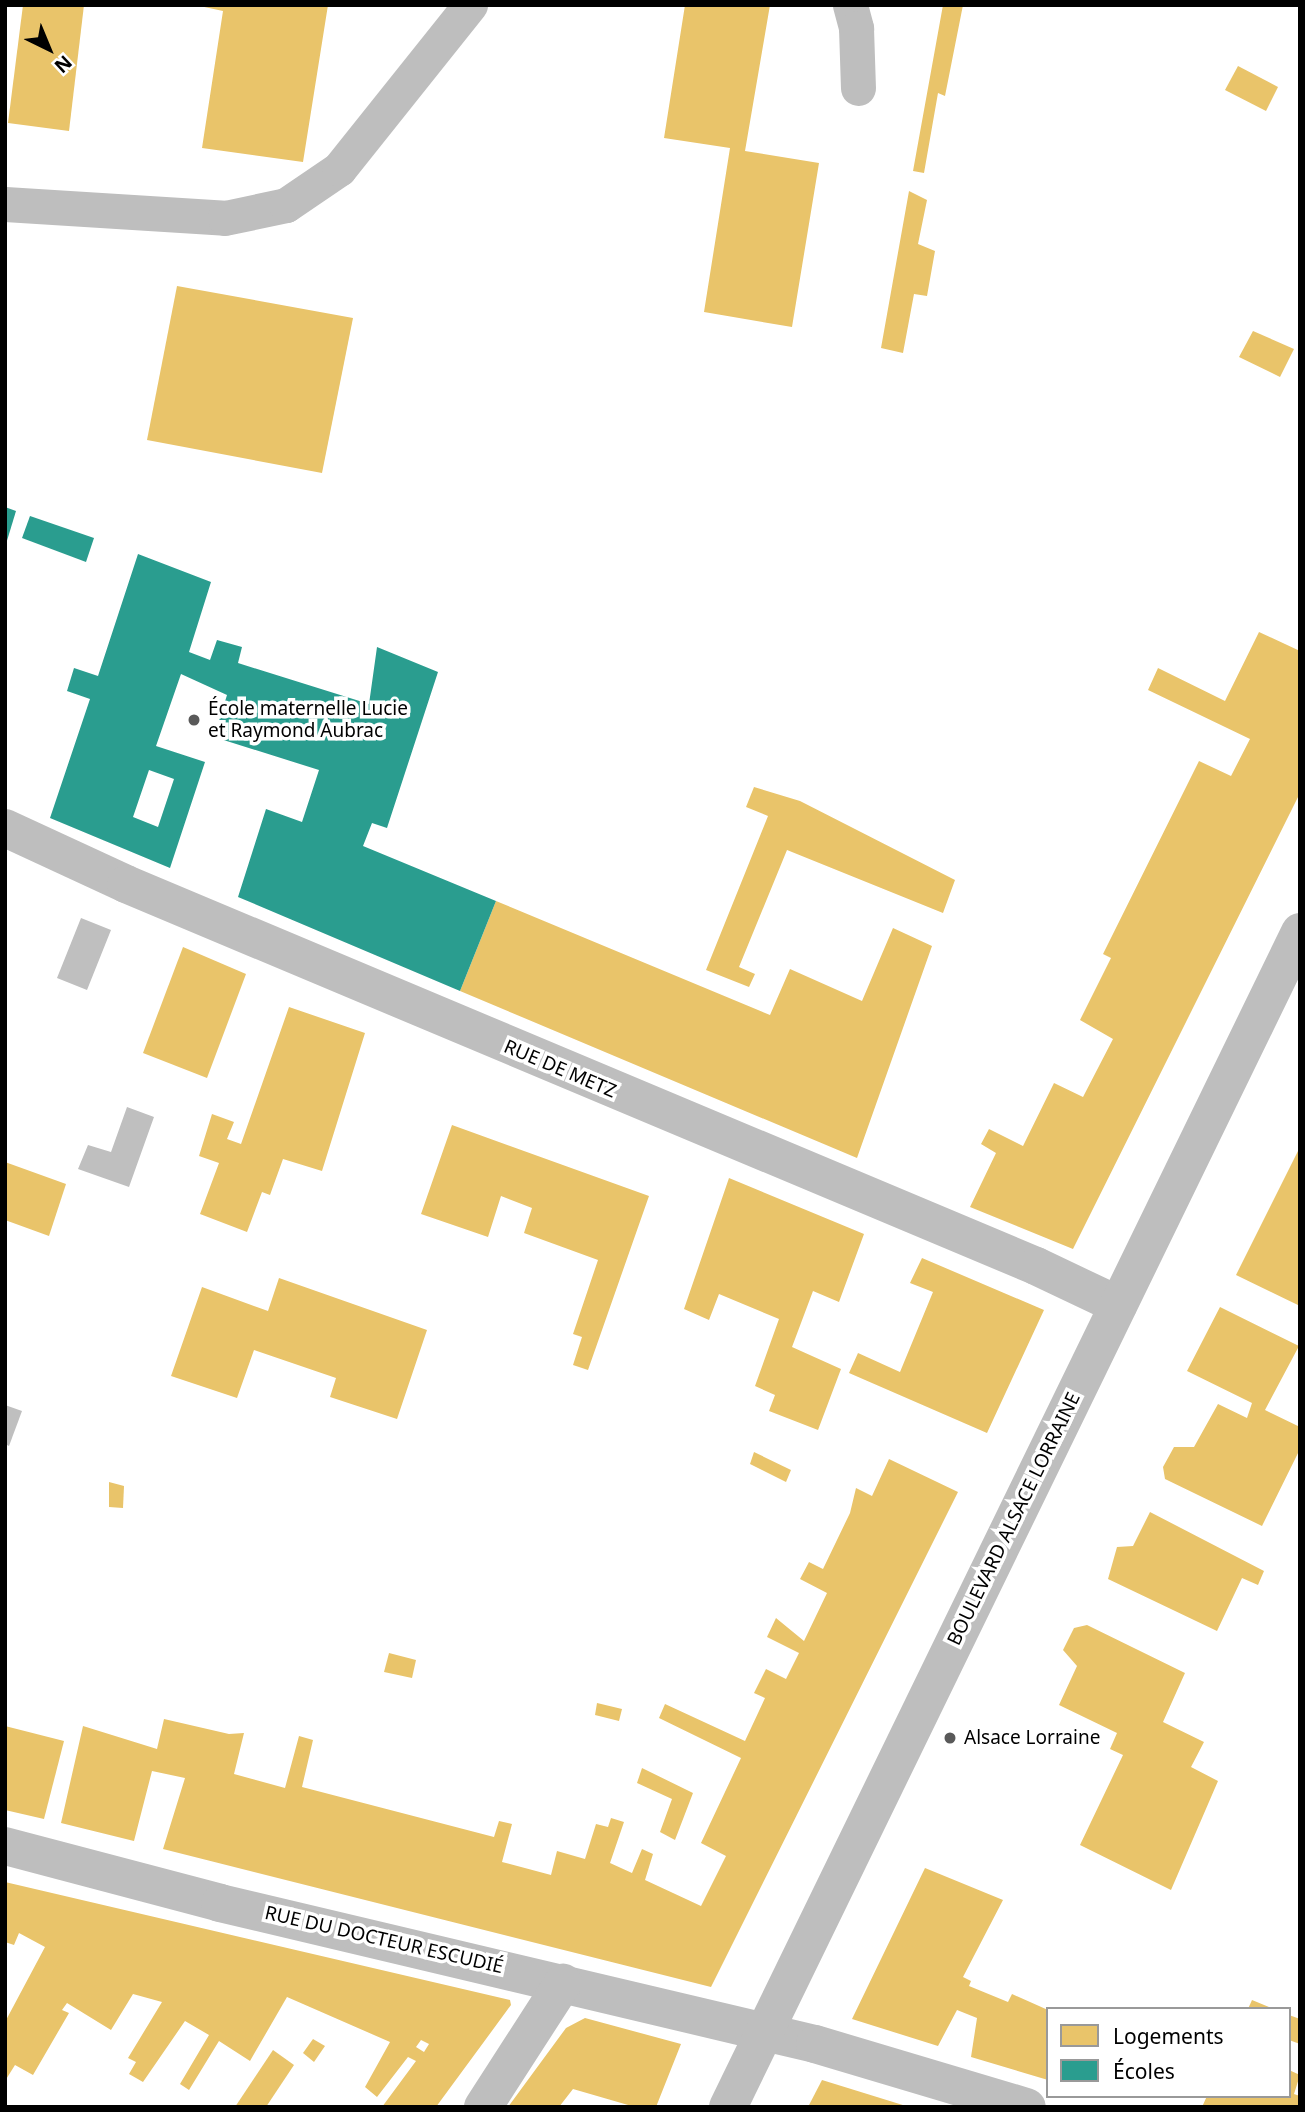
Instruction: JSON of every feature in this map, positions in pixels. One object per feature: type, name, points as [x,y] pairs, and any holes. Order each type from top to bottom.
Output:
[{"type":"street","name":"RUE DE METZ","points":[[5,828],[125,884],[1036,1266],[1118,1305]]},
{"type":"street","name":"BOULEVARD ALSACE LORRAINE","points":[[728,2107],[1300,932]]},
{"type":"street","name":"RUE DU DOCTEUR ESCUDIÉ","points":[[5,1846],[220,1903],[563,1983],[763,2035],[815,2044],[1027,2107]]},
{"type":"street","points":[[482,2107],[563,1983]]},
{"type":"lane","points":[[5,204],[225,218],[286,205],[339,169],[470,5]]},
{"type":"lane","points":[[850,5],[856,28],[858,88]]},
{"type":"shaded area","points":[[81,918],[111,930],[87,990],[57,978]]},
{"type":"shaded area","points":[[127,1107],[154,1117],[129,1187],[78,1169],[88,1145],[111,1152]]},
{"type":"shaded area","points":[[5,1405],[22,1411],[9,1446],[5,1444]]},
{"type":"building: Logements","points":[[23,5],[84,5],[69,131],[8,123]]},
{"type":"building: Logements","points":[[195,5],[328,5],[303,162],[202,148],[223,11]]},
{"type":"building: Logements","points":[[685,5],[770,5],[745,151],[819,163],[792,327],[704,312],[730,148],[664,138]]},
{"type":"building: Logements","points":[[943,5],[963,5],[945,96],[938,93],[924,173],[913,171]]},
{"type":"building: Logements","points":[[1238,66],[1278,87],[1266,111],[1225,90]]},
{"type":"building: Logements","points":[[909,191],[927,200],[918,244],[935,251],[927,296],[914,294],[903,353],[881,348]]},
{"type":"building: Logements","points":[[177,286],[353,318],[322,473],[147,440]]},
{"type":"building: Logements","points":[[1253,331],[1294,349],[1280,377],[1239,357]]},
{"type":"building: Logements","points":[[1259,632],[1300,651],[1300,793],[1073,1249],[970,1207],[996,1153],[981,1144],[989,1129],[1023,1146],[1054,1083],[1083,1097],[1113,1039],[1080,1020],[1111,958],[1103,954],[1199,761],[1231,776],[1250,739],[1148,690],[1158,668],[1225,701]]},
{"type":"building: Logements","points":[[754,787],[800,801],[955,880],[943,913],[787,850],[739,967],[755,974],[749,987],[706,970],[768,816],[746,807]]},
{"type":"building: Logements","points":[[496,901],[770,1015],[790,969],[862,1001],[893,928],[932,946],[857,1158],[460,991]]},
{"type":"building: Logements","points":[[183,947],[246,974],[207,1078],[143,1053]]},
{"type":"building: Logements","points":[[289,1007],[365,1033],[322,1171],[283,1159],[270,1195],[262,1192],[247,1232],[200,1214],[219,1163],[199,1156],[212,1114],[234,1122],[227,1139],[241,1144]]},
{"type":"building: Logements","points":[[452,1125],[649,1196],[588,1370],[573,1365],[582,1337],[573,1334],[598,1260],[524,1233],[532,1208],[501,1196],[488,1237],[421,1214]]},
{"type":"building: Logements","points":[[1300,1147],[1300,1306],[1236,1275]]},
{"type":"building: Logements","points":[[5,1162],[66,1184],[49,1236],[5,1220]]},
{"type":"building: Logements","points":[[729,1178],[864,1234],[839,1302],[813,1291],[792,1347],[841,1369],[818,1430],[769,1411],[775,1395],[755,1386],[779,1319],[719,1294],[709,1320],[684,1309]]},
{"type":"building: Logements","points":[[922,1258],[1044,1310],[987,1433],[849,1373],[858,1353],[900,1372],[933,1292],[910,1283]]},
{"type":"building: Logements","points":[[279,1278],[427,1330],[397,1419],[330,1397],[336,1378],[254,1350],[237,1398],[171,1376],[202,1287],[268,1311]]},
{"type":"building: Logements","points":[[1220,1307],[1299,1346],[1265,1410],[1300,1427],[1300,1449],[1262,1526],[1165,1479],[1163,1467],[1174,1447],[1194,1447],[1218,1404],[1247,1418],[1252,1403],[1187,1371]]},
{"type":"building: Logements","points":[[754,1452],[791,1470],[786,1482],[750,1464]]},
{"type":"building: Logements","points":[[889,1459],[958,1492],[711,1987],[163,1849],[185,1778],[152,1771],[134,1841],[61,1823],[83,1726],[157,1749],[164,1719],[229,1734],[244,1733],[234,1774],[285,1788],[299,1736],[313,1740],[302,1787],[494,1837],[499,1821],[512,1824],[502,1862],[551,1875],[557,1851],[585,1859],[596,1824],[608,1827],[611,1818],[624,1822],[610,1863],[632,1873],[642,1849],[653,1854],[645,1880],[701,1906],[726,1856],[701,1843],[741,1758],[659,1718],[665,1704],[745,1741],[765,1698],[754,1693],[766,1669],[786,1679],[799,1653],[767,1637],[776,1618],[804,1641],[827,1593],[800,1579],[809,1562],[823,1569],[850,1513],[856,1488],[872,1496]]},
{"type":"building: Logements","points":[[109,1482],[124,1486],[123,1508],[109,1507]]},
{"type":"building: Logements","points":[[1150,1512],[1264,1571],[1258,1585],[1242,1578],[1217,1631],[1108,1579],[1117,1547],[1133,1546]]},
{"type":"building: Logements","points":[[1087,1625],[1185,1673],[1163,1722],[1204,1742],[1191,1767],[1218,1781],[1171,1890],[1080,1845],[1123,1755],[1110,1749],[1117,1733],[1059,1705],[1077,1666],[1063,1650],[1074,1628]]},
{"type":"building: Logements","points":[[389,1653],[416,1660],[412,1678],[384,1672]]},
{"type":"building: Logements","points":[[597,1703],[622,1709],[619,1721],[595,1715]]},
{"type":"building: Logements","points":[[5,1726],[64,1741],[44,1819],[5,1810]]},
{"type":"building: Logements","points":[[642,1768],[693,1793],[675,1840],[660,1832],[672,1799],[637,1783]]},
{"type":"building: Logements","points":[[925,1868],[1003,1900],[963,1977],[971,1981],[969,1986],[1008,2002],[1012,1994],[1046,2009],[1046,2079],[971,2057],[977,2018],[957,2010],[938,2046],[852,2019]]},
{"type":"building: Logements","points":[[5,1882],[510,2000],[511,2005],[436,2107],[382,2107],[416,2061],[408,2057],[377,2097],[365,2087],[390,2042],[287,1997],[250,2061],[219,2041],[189,2090],[180,2084],[209,2035],[185,2021],[143,2082],[129,2074],[136,2062],[128,2058],[162,2002],[133,1994],[111,2030],[67,2003],[62,2010],[69,2013],[33,2075],[15,2065],[5,2081],[5,2022],[45,1947],[19,1933],[14,1945],[5,1942]],"holes":[[[421,2040],[429,2044],[424,2052],[416,2047]]]},
{"type":"building: Logements","points":[[1252,2000],[1269,2007],[1249,2007]]},
{"type":"building: Logements","points":[[1291,2016],[1300,2019],[1300,2044],[1291,2041]]},
{"type":"building: Logements","points":[[585,2018],[681,2044],[656,2107],[635,2107],[573,2089],[559,2107],[508,2107],[566,2028]]},
{"type":"building: Logements","points":[[313,2039],[325,2046],[314,2062],[303,2053]]},
{"type":"building: Logements","points":[[273,2050],[294,2065],[266,2107],[235,2107]]},
{"type":"building: Logements","points":[[1291,2071],[1300,2075],[1294,2094],[1300,2096],[1300,2107],[1202,2107],[1206,2098],[1291,2098]]},
{"type":"building: Logements","points":[[822,2080],[906,2106],[808,2107]]},
{"type":"building: Écoles","points":[[5,507],[16,511],[6,544],[5,543]]},
{"type":"building: Écoles","points":[[30,516],[94,538],[86,562],[22,538]]},
{"type":"building: Écoles","points":[[138,554],[211,582],[189,652],[210,660],[217,640],[242,647],[238,663],[369,704],[377,647],[438,672],[387,828],[372,823],[363,846],[496,901],[460,991],[238,897],[266,809],[302,822],[319,770],[214,737],[227,695],[181,674],[156,746],[205,762],[170,868],[50,818],[90,699],[67,691],[74,668],[98,676]],"holes":[[[149,770],[174,779],[158,827],[133,817]]]},
{"type":"place","name":"École maternelle Lucie et Raymond Aubrac","points":[[194,720]]},
{"type":"place","name":"Alsace Lorraine","points":[[950,1738]]}]
